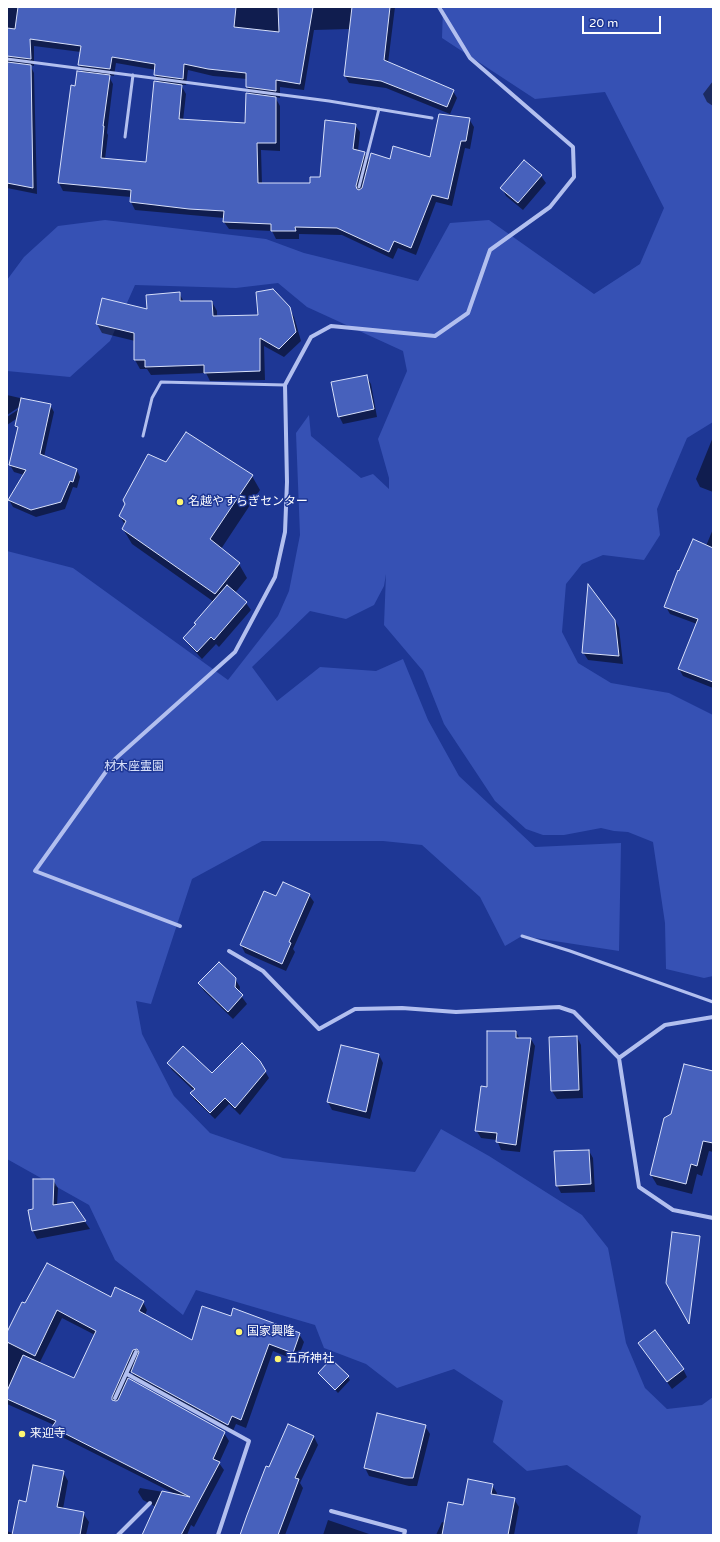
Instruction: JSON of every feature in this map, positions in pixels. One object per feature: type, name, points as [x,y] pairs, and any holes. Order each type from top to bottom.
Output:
[{"type":"street","points":[[180,926],[35,871],[115,759],[235,652],[275,577],[285,532],[287,482],[285,385],[311,337],[331,326],[435,336],[468,313],[490,250],[550,207],[574,177],[573,147],[470,58],[439,7]]},
{"type":"street","points":[[229,951],[263,971],[319,1029],[355,1009],[402,1008],[456,1012],[559,1007],[574,1012],[619,1058],[639,1187],[673,1210],[713,1218]]},
{"type":"street","points":[[619,1058],[665,1025],[713,1017]]},
{"type":"street","points":[[115,1398],[136,1352]]},
{"type":"street","points":[[127,1374],[249,1441],[218,1535]]},
{"type":"street","points":[[118,1535],[150,1503]]},
{"type":"street","points":[[332,1511],[405,1531],[404,1535]]},
{"type":"lane","points":[[7,59],[329,101],[432,118]]},
{"type":"lane","points":[[125,137],[133,75]]},
{"type":"lane","points":[[359,187],[379,109]]},
{"type":"lane","points":[[143,436],[152,398],[161,382],[285,385]]},
{"type":"lane","points":[[522,936],[570,951],[713,1002]]},
{"type":"green space","name":"材木座霊園","points":[[443,7],[713,7],[713,422],[687,438],[657,509],[660,535],[644,560],[603,555],[582,564],[566,584],[562,632],[578,663],[611,683],[669,693],[713,715],[713,976],[704,978],[666,969],[665,923],[653,842],[628,832],[601,828],[564,835],[543,835],[526,829],[495,801],[444,724],[423,671],[384,625],[386,574],[384,586],[374,605],[346,619],[310,611],[252,667],[277,701],[320,667],[376,671],[403,659],[428,720],[459,776],[535,847],[621,843],[619,951],[522,936],[505,946],[480,897],[422,845],[383,841],[262,841],[192,879],[151,1004],[136,1001],[142,1034],[174,1096],[210,1133],[283,1158],[415,1172],[441,1129],[489,1156],[582,1215],[608,1248],[626,1343],[645,1388],[667,1409],[702,1405],[713,1397],[713,1535],[637,1535],[641,1516],[567,1465],[527,1471],[493,1442],[503,1401],[454,1369],[397,1388],[366,1364],[324,1348],[315,1325],[196,1290],[183,1315],[115,1260],[89,1205],[7,1159],[7,551],[73,568],[228,680],[278,616],[289,591],[300,535],[296,433],[309,415],[311,436],[361,478],[373,474],[389,489],[389,478],[378,439],[407,371],[403,351],[307,307],[278,283],[236,288],[135,285],[110,341],[70,377],[7,371],[7,280],[24,257],[58,226],[105,220],[266,239],[304,253],[418,281],[450,223],[489,220],[594,294],[640,264],[664,208],[605,92],[535,99],[442,38]]},
{"type":"building","points":[[18,7],[236,7],[234,27],[279,32],[278,7],[313,7],[300,84],[276,80],[276,91],[246,87],[246,73],[208,69],[184,64],[183,79],[154,75],[155,64],[112,57],[110,69],[78,65],[81,46],[30,39],[31,59],[7,56],[7,28],[15,29]]},
{"type":"building","points":[[352,7],[390,7],[384,60],[454,90],[447,107],[381,81],[344,76]]},
{"type":"building","points":[[7,62],[31,65],[33,188],[7,183]]},
{"type":"building","points":[[77,71],[110,75],[103,126],[101,158],[146,162],[154,81],[182,85],[179,119],[245,123],[246,93],[276,97],[276,143],[257,143],[258,183],[310,183],[310,177],[320,177],[325,120],[356,124],[353,149],[365,152],[356,186],[359,190],[362,188],[371,153],[390,159],[393,146],[430,157],[439,114],[470,118],[466,141],[461,141],[448,199],[432,195],[411,248],[394,241],[389,252],[337,228],[295,227],[296,231],[271,231],[271,224],[223,222],[224,211],[189,209],[130,202],[131,190],[58,183],[71,85],[75,86]]},
{"type":"building","points":[[524,160],[542,175],[518,203],[500,188]]},
{"type":"building","points":[[273,289],[290,307],[296,332],[279,349],[260,338],[260,371],[204,373],[204,365],[145,367],[145,360],[134,360],[134,333],[96,324],[102,298],[147,309],[146,295],[180,292],[180,301],[212,301],[213,316],[258,315],[256,292]]},
{"type":"building","points":[[367,375],[374,409],[338,417],[331,382]]},
{"type":"building","points":[[21,398],[51,404],[40,454],[77,469],[73,482],[70,481],[61,502],[31,510],[8,500],[26,470],[9,465],[18,427],[15,426]]},
{"type":"building","name":"名越やすらぎセンター","points":[[186,432],[253,475],[210,539],[240,563],[215,594],[122,529],[126,521],[119,516],[125,504],[123,500],[148,454],[166,462]]},
{"type":"building","points":[[693,539],[713,548],[713,682],[678,669],[698,619],[664,607],[678,570],[679,571]]},
{"type":"building","points":[[588,584],[615,620],[619,656],[582,653]]},
{"type":"building","points":[[227,585],[247,602],[214,640],[211,637],[197,652],[183,638]]},
{"type":"building","points":[[283,882],[310,894],[289,942],[291,943],[282,964],[240,945],[264,891],[276,896]]},
{"type":"building","points":[[219,962],[236,978],[235,987],[243,995],[228,1012],[198,983]]},
{"type":"building","points":[[487,1031],[516,1031],[516,1038],[531,1038],[516,1145],[496,1142],[497,1133],[475,1131],[481,1086],[487,1087]]},
{"type":"building","points":[[577,1036],[579,1090],[551,1091],[549,1037]]},
{"type":"building","points":[[242,1043],[260,1061],[266,1071],[235,1108],[225,1098],[210,1113],[190,1093],[195,1089],[167,1063],[183,1046],[212,1073]]},
{"type":"building","points":[[341,1045],[379,1054],[366,1112],[327,1102]]},
{"type":"building","points":[[684,1064],[713,1071],[713,1143],[703,1141],[697,1166],[691,1164],[686,1184],[650,1175],[664,1118],[671,1114]]},
{"type":"building","points":[[589,1150],[591,1184],[556,1186],[554,1151]]},
{"type":"building","points":[[33,1179],[54,1179],[53,1205],[73,1202],[86,1221],[32,1231],[28,1210],[33,1209]]},
{"type":"building","points":[[672,1232],[700,1236],[689,1324],[666,1283]]},
{"type":"building","points":[[47,1263],[111,1297],[115,1287],[144,1301],[139,1311],[192,1340],[202,1306],[231,1316],[233,1308],[300,1333],[293,1353],[269,1344],[241,1420],[232,1416],[228,1425],[131,1372],[139,1352],[137,1349],[133,1350],[112,1400],[118,1400],[128,1378],[225,1432],[213,1459],[220,1462],[181,1535],[142,1535],[162,1491],[190,1497],[52,1427],[56,1421],[7,1399],[7,1391],[23,1355],[74,1378],[96,1331],[57,1310],[35,1356],[7,1342],[7,1332],[22,1302],[25,1303]]},
{"type":"building","points":[[655,1330],[684,1369],[667,1382],[638,1343]]},
{"type":"building","points":[[331,1359],[349,1376],[335,1390],[318,1373]]},
{"type":"building","points":[[377,1413],[426,1425],[413,1478],[404,1478],[364,1468]]},
{"type":"building","points":[[288,1424],[314,1436],[295,1478],[299,1479],[278,1535],[240,1535],[266,1466],[269,1467]]},
{"type":"building","points":[[33,1465],[64,1471],[57,1507],[84,1512],[80,1535],[12,1535],[19,1500],[26,1502]]},
{"type":"building","points":[[468,1479],[493,1484],[491,1494],[515,1498],[508,1535],[442,1535],[448,1502],[463,1505]]},
{"type":"place","name":"名越やすらぎセンター","points":[[180,502]]},
{"type":"place","name":"国家興隆","points":[[239,1332]]},
{"type":"place","name":"五所神社","points":[[278,1359]]},
{"type":"place","name":"来迎寺","points":[[22,1434]]}]
